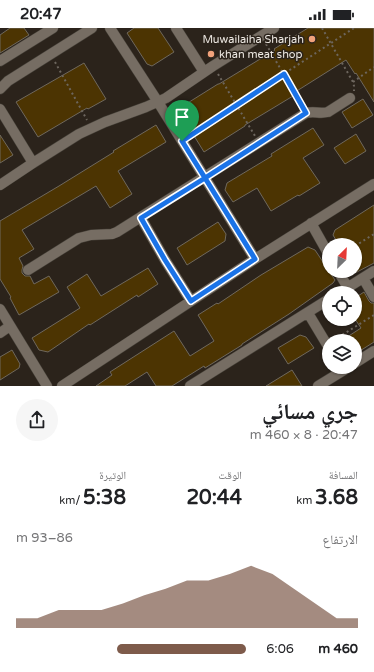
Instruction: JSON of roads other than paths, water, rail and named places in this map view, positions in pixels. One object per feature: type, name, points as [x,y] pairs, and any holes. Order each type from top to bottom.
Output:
[{"type":"street","points":[[0,61],[53,28]]},
{"type":"street","points":[[0,89],[8,81],[92,28]]},
{"type":"street","points":[[110,28],[158,102],[255,259]]},
{"type":"street","points":[[176,28],[204,72]]},
{"type":"street","points":[[0,185],[91,128],[158,102],[273,28]]},
{"type":"street","points":[[28,270],[78,238],[91,235],[112,234],[117,232],[306,113],[328,112],[350,98]]},
{"type":"street","points":[[0,109],[33,163]]},
{"type":"street","points":[[62,386],[255,259],[374,184]]},
{"type":"street","points":[[141,218],[191,301]]},
{"type":"street","points":[[311,223],[322,243]]},
{"type":"street","points":[[350,286],[374,271]]},
{"type":"street","points":[[363,278],[374,297]]},
{"type":"street","points":[[190,386],[322,304]]},
{"type":"street","points":[[0,309],[47,386]]},
{"type":"street","points":[[308,313],[322,336]]},
{"type":"street","points":[[0,333],[10,326]]},
{"type":"street","points":[[362,359],[374,351]]},
{"type":"street","points":[[322,385],[336,374]]},
{"type":"place","name":"Muwailaiha Sharjah","points":[[312,39]]},
{"type":"place","name":"khan meat shop","points":[[211,54]]}]
